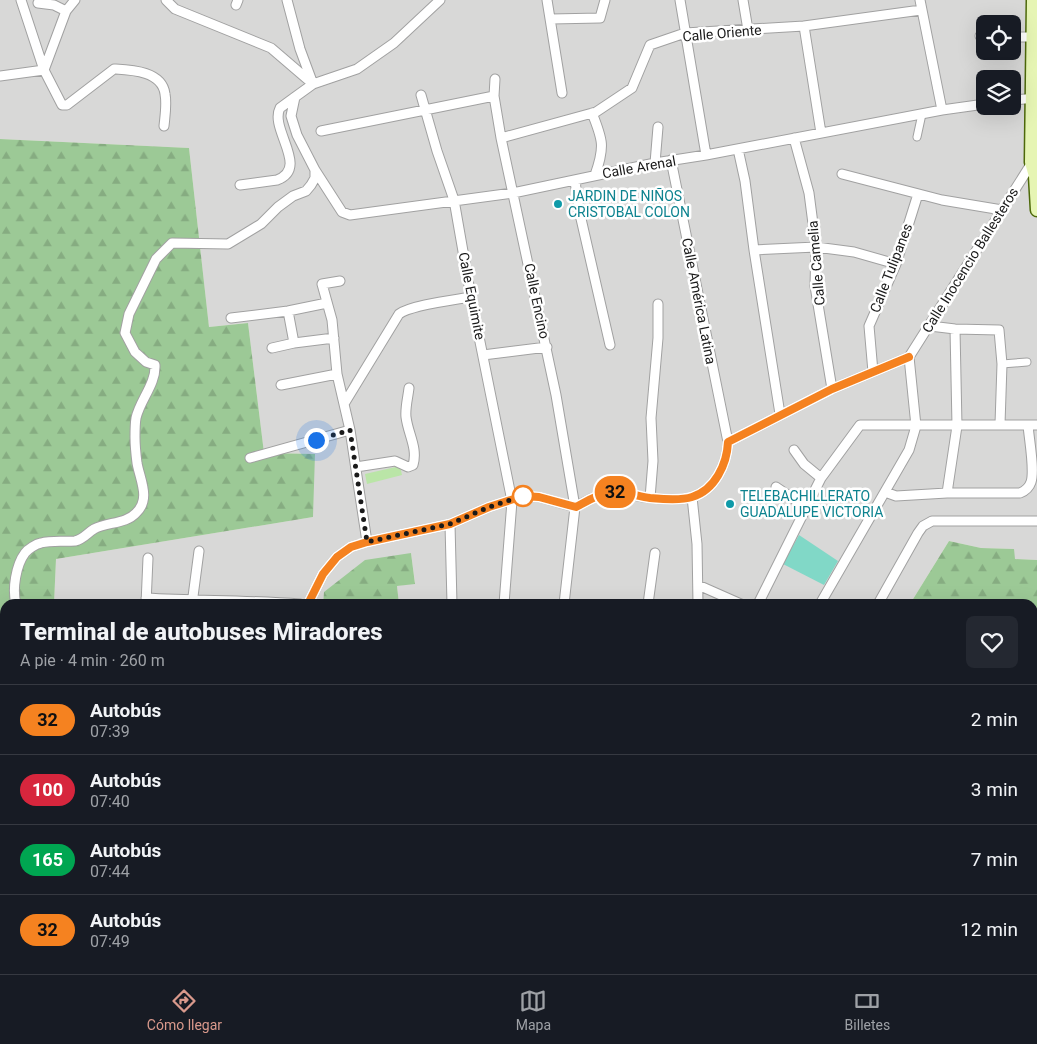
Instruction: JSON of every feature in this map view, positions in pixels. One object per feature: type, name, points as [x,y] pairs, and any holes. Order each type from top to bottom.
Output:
[{"type":"main road","points":[[1032,0],[1035,100],[1034,160],[1037,210]]},
{"type":"street","points":[[21,0],[44,70],[62,105],[67,105],[114,69],[139,70],[158,80],[166,93],[164,126]]},
{"type":"street","points":[[44,70],[66,11],[76,0]]},
{"type":"street","points":[[166,0],[175,8],[271,48],[312,84]]},
{"type":"street","points":[[287,0],[300,49],[312,84]]},
{"type":"street","points":[[240,184],[277,180],[288,172],[290,159],[277,116],[280,108],[312,84],[357,69],[394,43],[440,0]]},
{"type":"street","points":[[547,0],[562,93]]},
{"type":"street","points":[[551,19],[600,18],[605,0]]},
{"type":"street","points":[[680,0],[706,155]]},
{"type":"street","points":[[743,0],[748,30]]},
{"type":"street","points":[[920,0],[942,110]]},
{"type":"street","points":[[38,3],[54,5],[66,11]]},
{"type":"street","name":"Calle Oriente","points":[[501,138],[596,112],[632,88],[650,45],[685,34],[804,26],[921,10]]},
{"type":"street","points":[[804,26],[821,133]]},
{"type":"street","points":[[1021,37],[1032,37]]},
{"type":"street","points":[[0,76],[44,70]]},
{"type":"street","name":"Calle Encino","points":[[496,79],[494,96],[501,138],[556,395],[576,507],[565,599]]},
{"type":"street","name":"Calle Equimite","points":[[422,94],[437,151],[454,200],[471,297],[512,500],[504,599]]},
{"type":"street","points":[[321,131],[494,96]]},
{"type":"street","points":[[16,599],[18,568],[26,551],[40,543],[76,540],[101,526],[126,520],[136,514],[143,503],[144,489],[137,465],[136,417],[152,381],[155,365],[146,362],[135,352],[125,334],[129,314],[156,259],[172,243],[228,244],[260,224],[278,206],[293,196],[306,191],[315,178],[315,170],[293,125],[292,108],[295,98]]},
{"type":"street","points":[[1021,100],[1035,100]]},
{"type":"street","name":"Calle Arenal","points":[[315,170],[342,212],[346,215],[513,193],[655,163],[976,105]]},
{"type":"street","points":[[592,113],[601,135],[601,157],[595,175]]},
{"type":"street","points":[[917,136],[922,114]]},
{"type":"street","points":[[655,163],[658,127]]},
{"type":"street","name":"Calle Camelia","points":[[794,138],[809,193],[816,246],[815,286],[832,389]]},
{"type":"street","points":[[738,149],[745,181],[780,414]]},
{"type":"street","name":"Calle América Latina","points":[[671,160],[728,442]]},
{"type":"street","name":"Calle Inocencio Ballesteros","points":[[909,357],[1034,160]]},
{"type":"street","points":[[842,174],[942,200],[1002,210]]},
{"type":"street","points":[[576,181],[580,210],[610,345]]},
{"type":"street","name":"Calle Tulipanes","points":[[873,372],[869,326],[896,264],[918,194]]},
{"type":"street","points":[[754,250],[816,246],[854,252],[896,264]]},
{"type":"street","points":[[340,281],[322,284],[332,320],[337,374],[350,430],[367,542]]},
{"type":"street","points":[[344,404],[399,314],[421,306],[471,297]]},
{"type":"street","points":[[231,318],[327,303]]},
{"type":"street","points":[[650,498],[653,461],[651,418],[658,338],[658,304]]},
{"type":"street","points":[[288,310],[294,343]]},
{"type":"street","points":[[930,326],[955,329],[999,330],[1002,364],[1000,424]]},
{"type":"street","points":[[946,493],[957,426],[955,329]]},
{"type":"street","points":[[272,348],[334,338]]},
{"type":"street","points":[[483,355],[546,347]]},
{"type":"street","points":[[310,599],[323,574],[337,557],[351,547],[450,524],[489,507],[523,496],[539,497],[576,507],[596,496],[612,492],[650,498],[692,498],[703,492],[718,478],[727,455],[728,442],[832,389],[909,357],[916,426],[909,450],[823,599]]},
{"type":"street","points":[[1002,364],[1027,362]]},
{"type":"street","points":[[280,385],[299,383],[337,374]]},
{"type":"street","points":[[356,466],[395,461],[408,467],[413,465],[415,458],[414,450],[406,416],[409,388]]},
{"type":"street","points":[[760,599],[822,478],[860,425],[1033,425],[1031,482],[1026,490],[1020,493],[946,493],[896,496],[885,492]]},
{"type":"street","points":[[250,458],[350,430]]},
{"type":"street","points":[[794,450],[804,464],[822,478]]},
{"type":"street","points":[[776,488],[806,508]]},
{"type":"street","points":[[692,498],[697,544],[698,599]]},
{"type":"street","points":[[881,599],[923,526],[932,521],[1037,521]]},
{"type":"street","points":[[450,524],[452,599]]},
{"type":"street","points":[[192,599],[199,551]]},
{"type":"street","points":[[649,599],[655,553]]},
{"type":"street","points":[[146,599],[148,558]]},
{"type":"street","points":[[698,585],[730,599]]},
{"type":"shaded area","points":[[0,0],[1037,0],[1037,560],[1014,559],[1014,549],[981,548],[949,541],[913,599],[398,599],[397,586],[415,583],[411,553],[324,592],[323,599],[54,599],[56,559],[313,517],[314,454],[264,453],[248,323],[209,327],[189,148],[0,139]]},
{"type":"shaded area","points":[[799,535],[838,561],[824,585],[783,564]]},
{"type":"green space","points":[[0,139],[189,148],[209,327],[248,323],[264,453],[315,454],[313,517],[56,559],[54,599],[0,599]]},
{"type":"green space","points":[[400,466],[402,475],[367,484],[365,474]]},
{"type":"green space","points":[[949,541],[981,548],[1014,549],[1015,559],[1037,560],[1037,599],[913,599]]},
{"type":"green space","points":[[411,553],[415,584],[397,586],[398,599],[323,599],[324,592],[365,560]]},
{"type":"bus line","name":"32","points":[[310,599],[323,574],[337,557],[351,547],[450,524],[489,507],[523,496],[539,497],[576,507],[596,496],[612,492],[650,498],[692,498],[703,492],[718,478],[727,455],[728,442],[832,389],[909,357]]},
{"type":"place","name":"JARDIN DE NIÑOS CRISTOBAL COLON","points":[[558,204]]},
{"type":"place","name":"TELEBACHILLERATO GUADALUPE VICTORIA","points":[[730,504]]},
{"type":"route","points":[[316,440],[350,430],[367,542],[450,524],[489,507],[523,496]]}]
